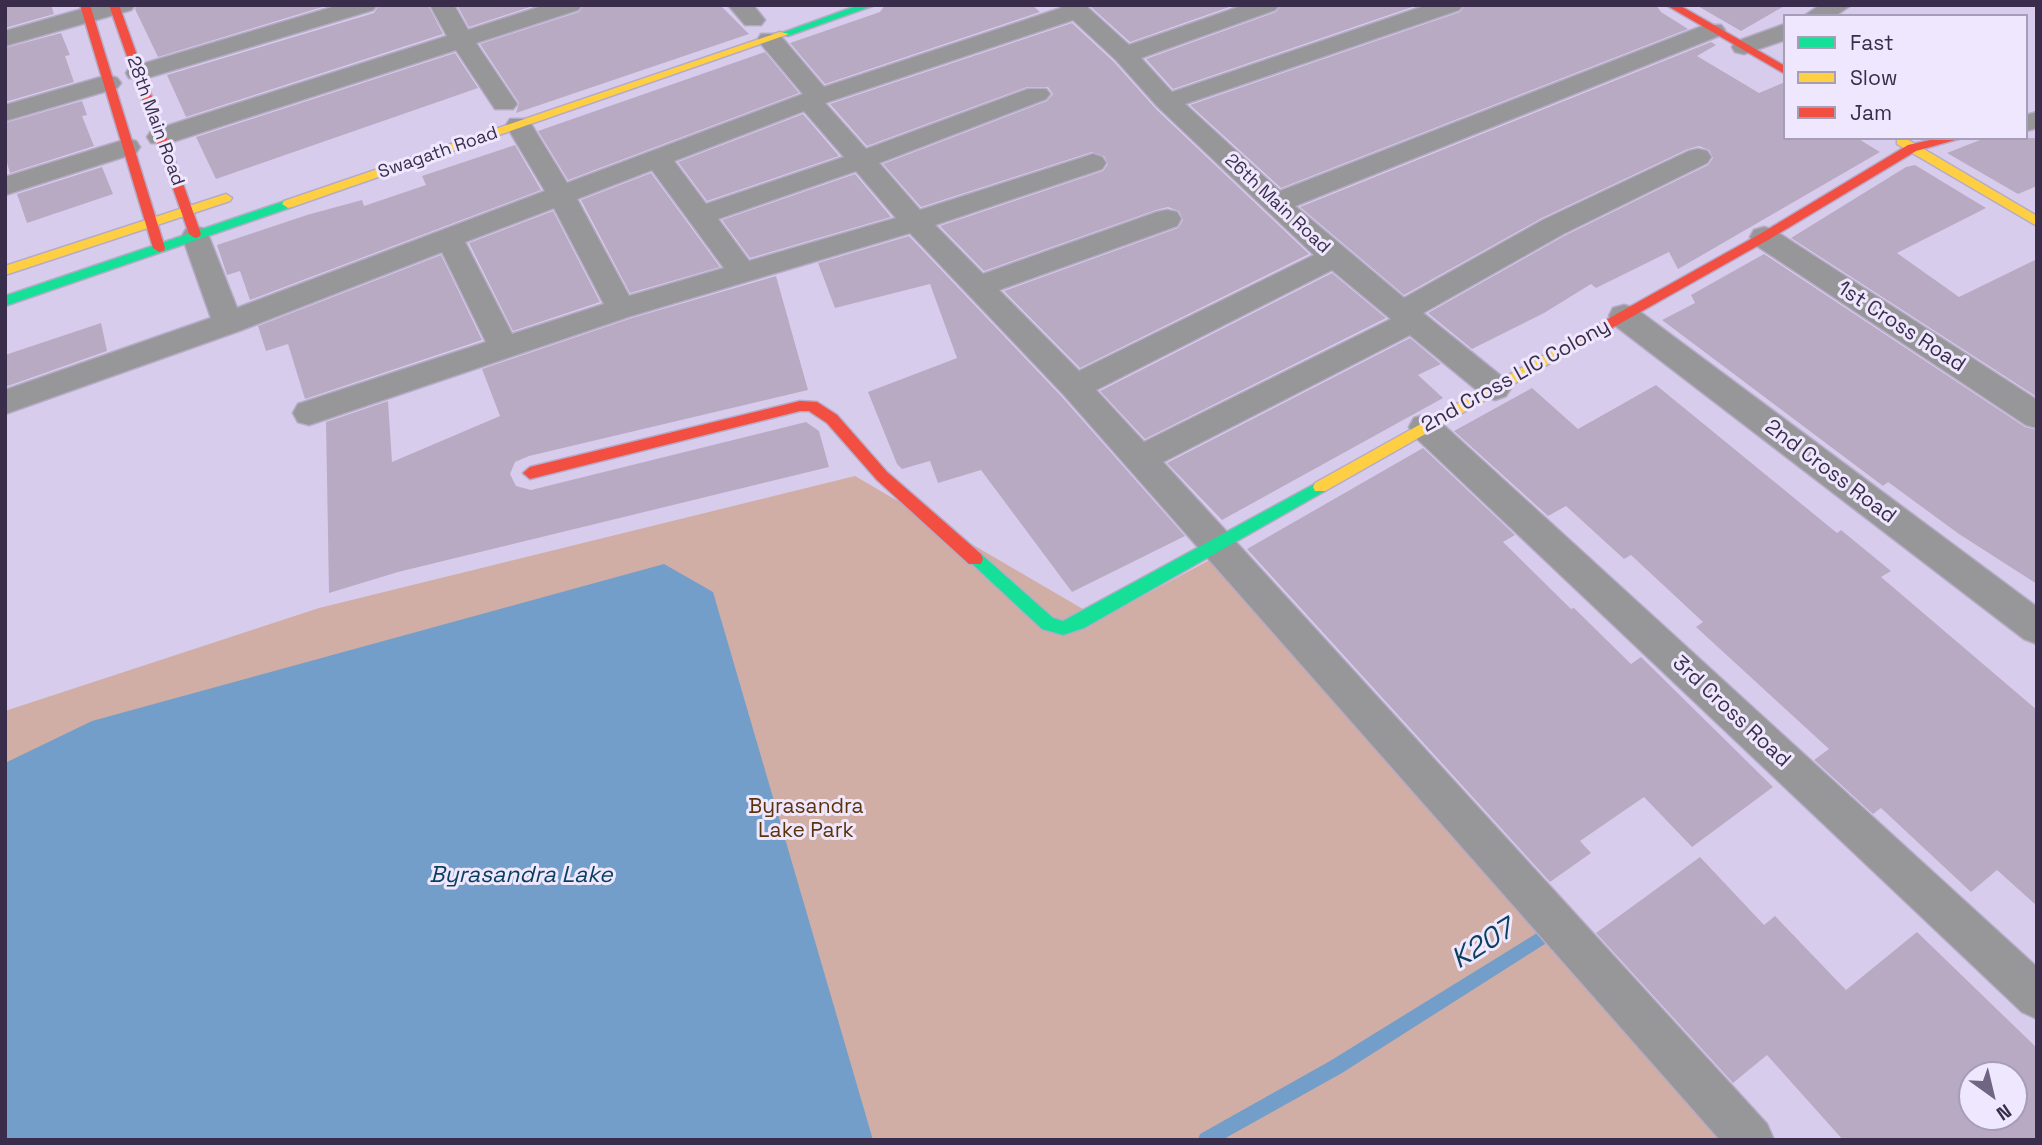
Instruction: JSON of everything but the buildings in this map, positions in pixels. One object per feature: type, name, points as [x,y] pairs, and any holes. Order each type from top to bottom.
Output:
[{"type":"street","points":[[138,73],[365,5]]},
{"type":"street","points":[[442,5],[462,41],[561,195],[621,309]]},
{"type":"street","points":[[160,137],[570,5]]},
{"type":"street","name":"Swagath Road","points":[[5,271],[151,223],[192,224],[754,21],[870,5]]},
{"type":"street","points":[[1125,55],[1267,5]]},
{"type":"street","points":[[1167,102],[1451,5]]},
{"type":"street","points":[[1671,5],[1783,70]]},
{"type":"street","points":[[1820,14],[1839,5]]},
{"type":"street","points":[[5,39],[86,10],[117,6]]},
{"type":"street","name":"28th Main Road","points":[[117,6],[192,224]]},
{"type":"street","points":[[5,402],[228,323],[814,99],[1073,8]]},
{"type":"street","name":"26th Main Road","points":[[1073,8],[1125,55],[1167,102],[1334,257],[1495,388]]},
{"type":"street","points":[[86,10],[159,249]]},
{"type":"street","points":[[754,21],[860,161],[915,222],[1075,387],[1751,1140]]},
{"type":"street","points":[[1276,202],[1713,30]]},
{"type":"street","points":[[1744,47],[1783,32]]},
{"type":"street","points":[[5,113],[108,83]]},
{"type":"street","points":[[699,216],[860,161],[1037,94]]},
{"type":"street","points":[[1899,140],[2037,222]]},
{"type":"street","name":"2nd Cross LIC Colony","points":[[530,472],[812,406],[832,419],[882,476],[1048,624],[1063,628],[1078,623],[1764,237],[1912,148],[1947,140]]},
{"type":"street","points":[[5,186],[127,147]]},
{"type":"street","points":[[1140,459],[1407,316],[1553,227],[1698,157]]},
{"type":"street","points":[[658,159],[744,275]]},
{"type":"street","points":[[309,412],[505,350],[621,309],[744,275],[1093,163]]},
{"type":"street","name":"Swagath Road","points":[[5,301],[159,249],[237,195]]},
{"type":"street","points":[[978,287],[1167,219]]},
{"type":"street","points":[[192,224],[228,323]]},
{"type":"street","name":"1st Cross Road","points":[[1764,237],[2037,416]]},
{"type":"street","points":[[449,238],[505,350]]},
{"type":"street","points":[[1075,387],[1334,257]]},
{"type":"street","name":"2nd Cross Road","points":[[1624,316],[2037,628]]},
{"type":"street","name":"3rd Cross Road","points":[[1425,427],[2037,997]]},
{"type":"green space","name":"Byrasandra Lake Park","points":[[855,476],[1100,619],[1217,556],[1740,1140],[5,1140],[5,711],[319,608]]},
{"type":"water","name":"Byrasandra Lake","points":[[664,564],[713,592],[873,1140],[5,1140],[5,763],[92,721]]},
{"type":"waterway","name":"K207","points":[[1206,1140],[1336,1067],[1550,932],[1553,936]]},
{"type":"traffic: fast","points":[[784,34],[870,5]]},
{"type":"traffic: fast","points":[[5,301],[288,204]]},
{"type":"traffic: fast","points":[[975,559],[1048,624],[1063,628],[1078,623],[1320,487]]},
{"type":"traffic: slow","points":[[288,204],[784,34]]},
{"type":"traffic: slow","points":[[1901,141],[2037,222]]},
{"type":"traffic: slow","points":[[5,271],[226,198]]},
{"type":"traffic: slow","points":[[1320,487],[1584,338]]},
{"type":"traffic: jam","points":[[85,5],[159,248]]},
{"type":"traffic: jam","points":[[114,5],[195,234]]},
{"type":"traffic: jam","points":[[1671,5],[1783,70]]},
{"type":"traffic: jam","points":[[1584,338],[1764,237],[1912,148],[1947,140]]},
{"type":"traffic: jam","points":[[530,473],[800,406],[812,406],[832,419],[882,476],[975,559]]}]
